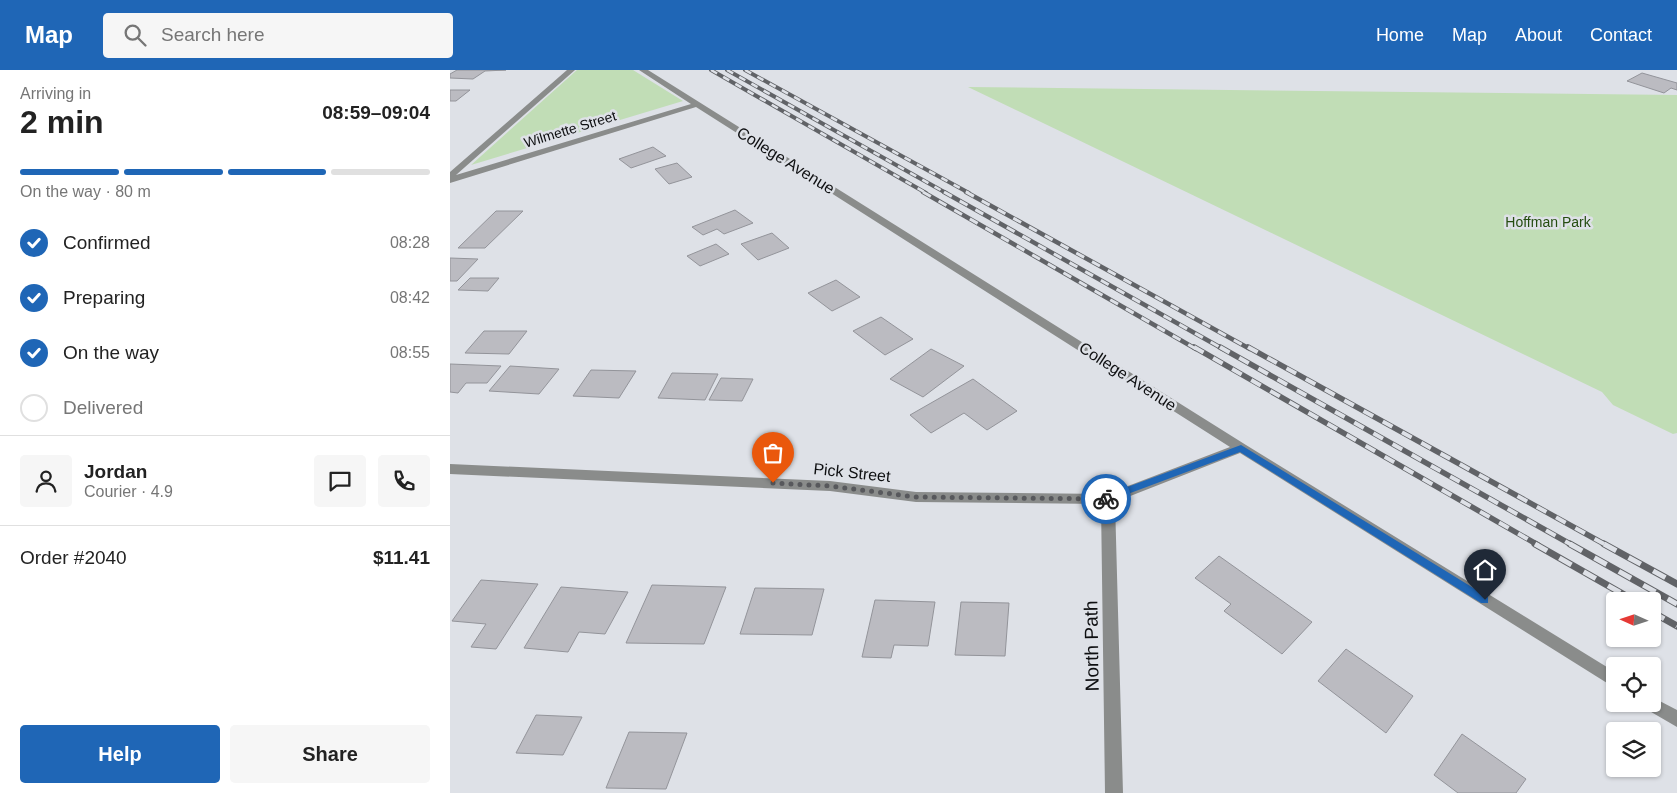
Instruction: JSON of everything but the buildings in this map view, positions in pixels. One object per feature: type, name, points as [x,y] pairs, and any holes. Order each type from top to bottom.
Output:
[{"type":"street","points":[[450,176],[571,70]]},
{"type":"street","name":"College Avenue","points":[[643,70],[1241,448],[1606,675]]},
{"type":"street","name":"Wilmette Street","points":[[450,180],[698,104]]},
{"type":"street","name":"Pick Street","points":[[450,469],[830,486],[916,497],[1108,499],[1241,448]]},
{"type":"street","name":"North Path","points":[[1108,499],[1114,793]]},
{"type":"street","points":[[1661,709],[1677,719]]},
{"type":"green space","points":[[577,70],[633,70],[683,101],[471,165]]},
{"type":"green space","name":"Hoffman Park","points":[[968,87],[1677,95],[1677,433],[1673,434],[1613,405],[1602,392]]},
{"type":"railway","points":[[711,70],[926,193]]},
{"type":"railway","points":[[727,70],[946,193]]},
{"type":"railway","points":[[745,70],[969,193]]},
{"type":"railway","points":[[923,192],[1196,349]]},
{"type":"railway","points":[[944,192],[1223,349]]},
{"type":"railway","points":[[966,192],[1250,349]]},
{"type":"railway","points":[[1194,347],[1538,545]]},
{"type":"railway","points":[[1220,347],[1572,545]]},
{"type":"railway","points":[[1248,347],[1606,545]]},
{"type":"railway","points":[[1535,544],[1619,592]]},
{"type":"railway","points":[[1570,544],[1677,604]]},
{"type":"railway","points":[[1604,544],[1677,584]]},
{"type":"railway","points":[[1661,617],[1677,626]]},
{"type":"way so far","points":[[773,483],[830,486],[916,497],[1106,499]]},
{"type":"route","points":[[1106,499],[1241,448],[1485,600]]}]
